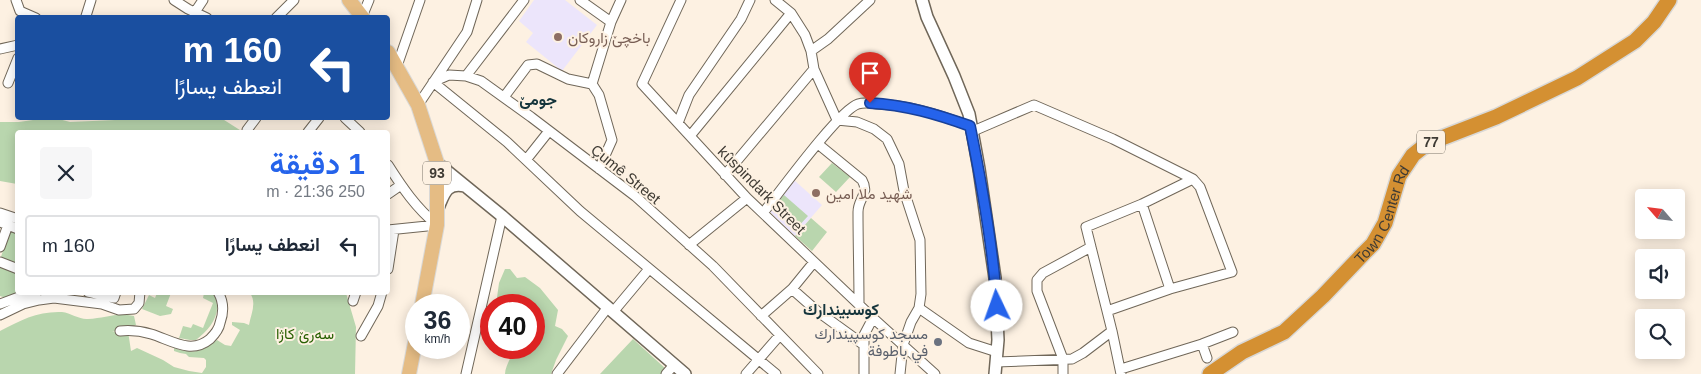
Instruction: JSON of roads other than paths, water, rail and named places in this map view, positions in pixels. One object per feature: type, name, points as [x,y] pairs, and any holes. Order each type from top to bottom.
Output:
[{"type":"highway","name":"Town Center Rd","points":[[1210,374],[1242,352],[1284,332],[1323,296],[1372,244],[1385,223],[1399,176],[1405,165],[1418,151],[1434,140],[1496,117],[1577,78],[1635,41],[1654,22],[1669,0]]},
{"type":"highway","points":[[1228,374],[1245,358],[1251,347]]},
{"type":"main road","points":[[349,0],[360,15]]},
{"type":"main road","name":"93","points":[[391,61],[418,105],[436,163],[437,218],[424,294]]},
{"type":"main road","points":[[409,374],[412,359]]},
{"type":"street","points":[[86,15],[91,0]]},
{"type":"street","points":[[174,0],[201,15]]},
{"type":"street","points":[[195,12],[203,0]]},
{"type":"street","points":[[279,15],[294,0]]},
{"type":"street","points":[[363,15],[368,0]]},
{"type":"street","points":[[391,61],[420,0]]},
{"type":"street","points":[[418,105],[467,32],[477,0]]},
{"type":"street","points":[[466,76],[524,0]]},
{"type":"street","points":[[580,0],[611,22]]},
{"type":"street","points":[[592,84],[611,22],[620,0]]},
{"type":"street","name":"kûspindark Street","points":[[681,0],[642,84],[746,198],[935,374]]},
{"type":"street","points":[[678,123],[689,95],[741,19],[750,0]]},
{"type":"street","points":[[811,51],[828,40],[870,0]]},
{"type":"street","points":[[922,0],[927,17],[964,101],[979,169],[995,278],[998,333],[995,374]]},
{"type":"street","points":[[19,1],[20,11],[30,15]]},
{"type":"street","points":[[778,1],[790,13],[805,35],[811,51],[814,69],[838,120]]},
{"type":"street","points":[[690,136],[790,13]]},
{"type":"street","points":[[0,50],[15,46]]},
{"type":"street","points":[[504,97],[528,65],[537,64],[568,79],[592,84],[599,95],[612,140],[599,169]]},
{"type":"street","points":[[8,83],[15,66]]},
{"type":"street","points":[[726,175],[814,69]]},
{"type":"street","name":"Çumê Street","points":[[433,82],[449,75],[466,76],[481,81],[549,131],[634,196],[713,266],[818,374]]},
{"type":"street","points":[[433,82],[508,142],[580,211],[776,374]]},
{"type":"street","points":[[763,213],[838,120],[853,106],[861,103],[870,103],[917,109],[971,129],[1034,105],[1113,139],[1193,179],[1200,187],[1232,272],[1107,311]]},
{"type":"street","points":[[247,130],[254,120]]},
{"type":"street","points":[[310,130],[317,120]]},
{"type":"street","points":[[347,120],[358,130]]},
{"type":"street","points":[[838,120],[857,122],[887,139],[899,164],[904,191],[920,240],[921,294],[919,308],[911,322],[903,345],[900,374]]},
{"type":"street","points":[[526,160],[549,131]]},
{"type":"street","points":[[818,144],[862,180],[865,185],[858,211],[859,305]]},
{"type":"street","points":[[436,163],[502,216],[685,374]]},
{"type":"street","points":[[390,168],[424,214],[437,218]]},
{"type":"street","points":[[1193,179],[1142,204],[1086,227],[1121,372],[1233,332]]},
{"type":"street","points":[[390,193],[401,185]]},
{"type":"street","points":[[437,218],[448,188],[453,185],[465,186]]},
{"type":"street","points":[[689,245],[746,198]]},
{"type":"street","points":[[1142,204],[1170,290]]},
{"type":"street","points":[[0,213],[15,218]]},
{"type":"street","points":[[466,374],[502,216]]},
{"type":"street","points":[[390,230],[437,218]]},
{"type":"street","points":[[0,247],[4,224]]},
{"type":"street","points":[[1063,374],[1063,359],[1037,291],[1037,280],[1043,273],[1091,247]]},
{"type":"street","points":[[0,262],[15,268]]},
{"type":"street","points":[[761,316],[792,289],[814,262]]},
{"type":"street","points":[[557,374],[611,310],[650,269]]},
{"type":"street","points":[[792,289],[817,311],[864,345]]},
{"type":"street","points":[[2,301],[24,295]]},
{"type":"street","points":[[98,295],[114,298],[115,295]]},
{"type":"street","points":[[0,315],[24,304],[54,298],[102,304],[119,310],[134,309],[139,303],[140,295]]},
{"type":"street","points":[[120,331],[137,331],[151,334],[182,346],[195,346],[206,342],[219,327],[223,315],[223,305],[219,295]]},
{"type":"street","points":[[361,336],[378,306],[381,295]]},
{"type":"street","points":[[919,308],[970,343],[996,357],[1072,359],[1112,331]]},
{"type":"street","points":[[864,374],[864,335],[873,318]]},
{"type":"street","points":[[746,374],[780,335]]},
{"type":"street","points":[[1202,344],[1206,358]]},
{"type":"street","points":[[666,374],[674,365]]},
{"type":"place","name":"باخچێ زاروکان","points":[[558,37]]},
{"type":"place","name":"شهيد ملا امين","points":[[816,193]]},
{"type":"place","name":"مسجد كوسپيندارك في باطوفة","points":[[938,342]]},
{"type":"district","name":"جومێ","points":[[538,99]]},
{"type":"district","name":"كوسبيندارك","points":[[841,309]]},
{"type":"park label","name":"سەرێ کاژا","points":[[305,333]]}]
